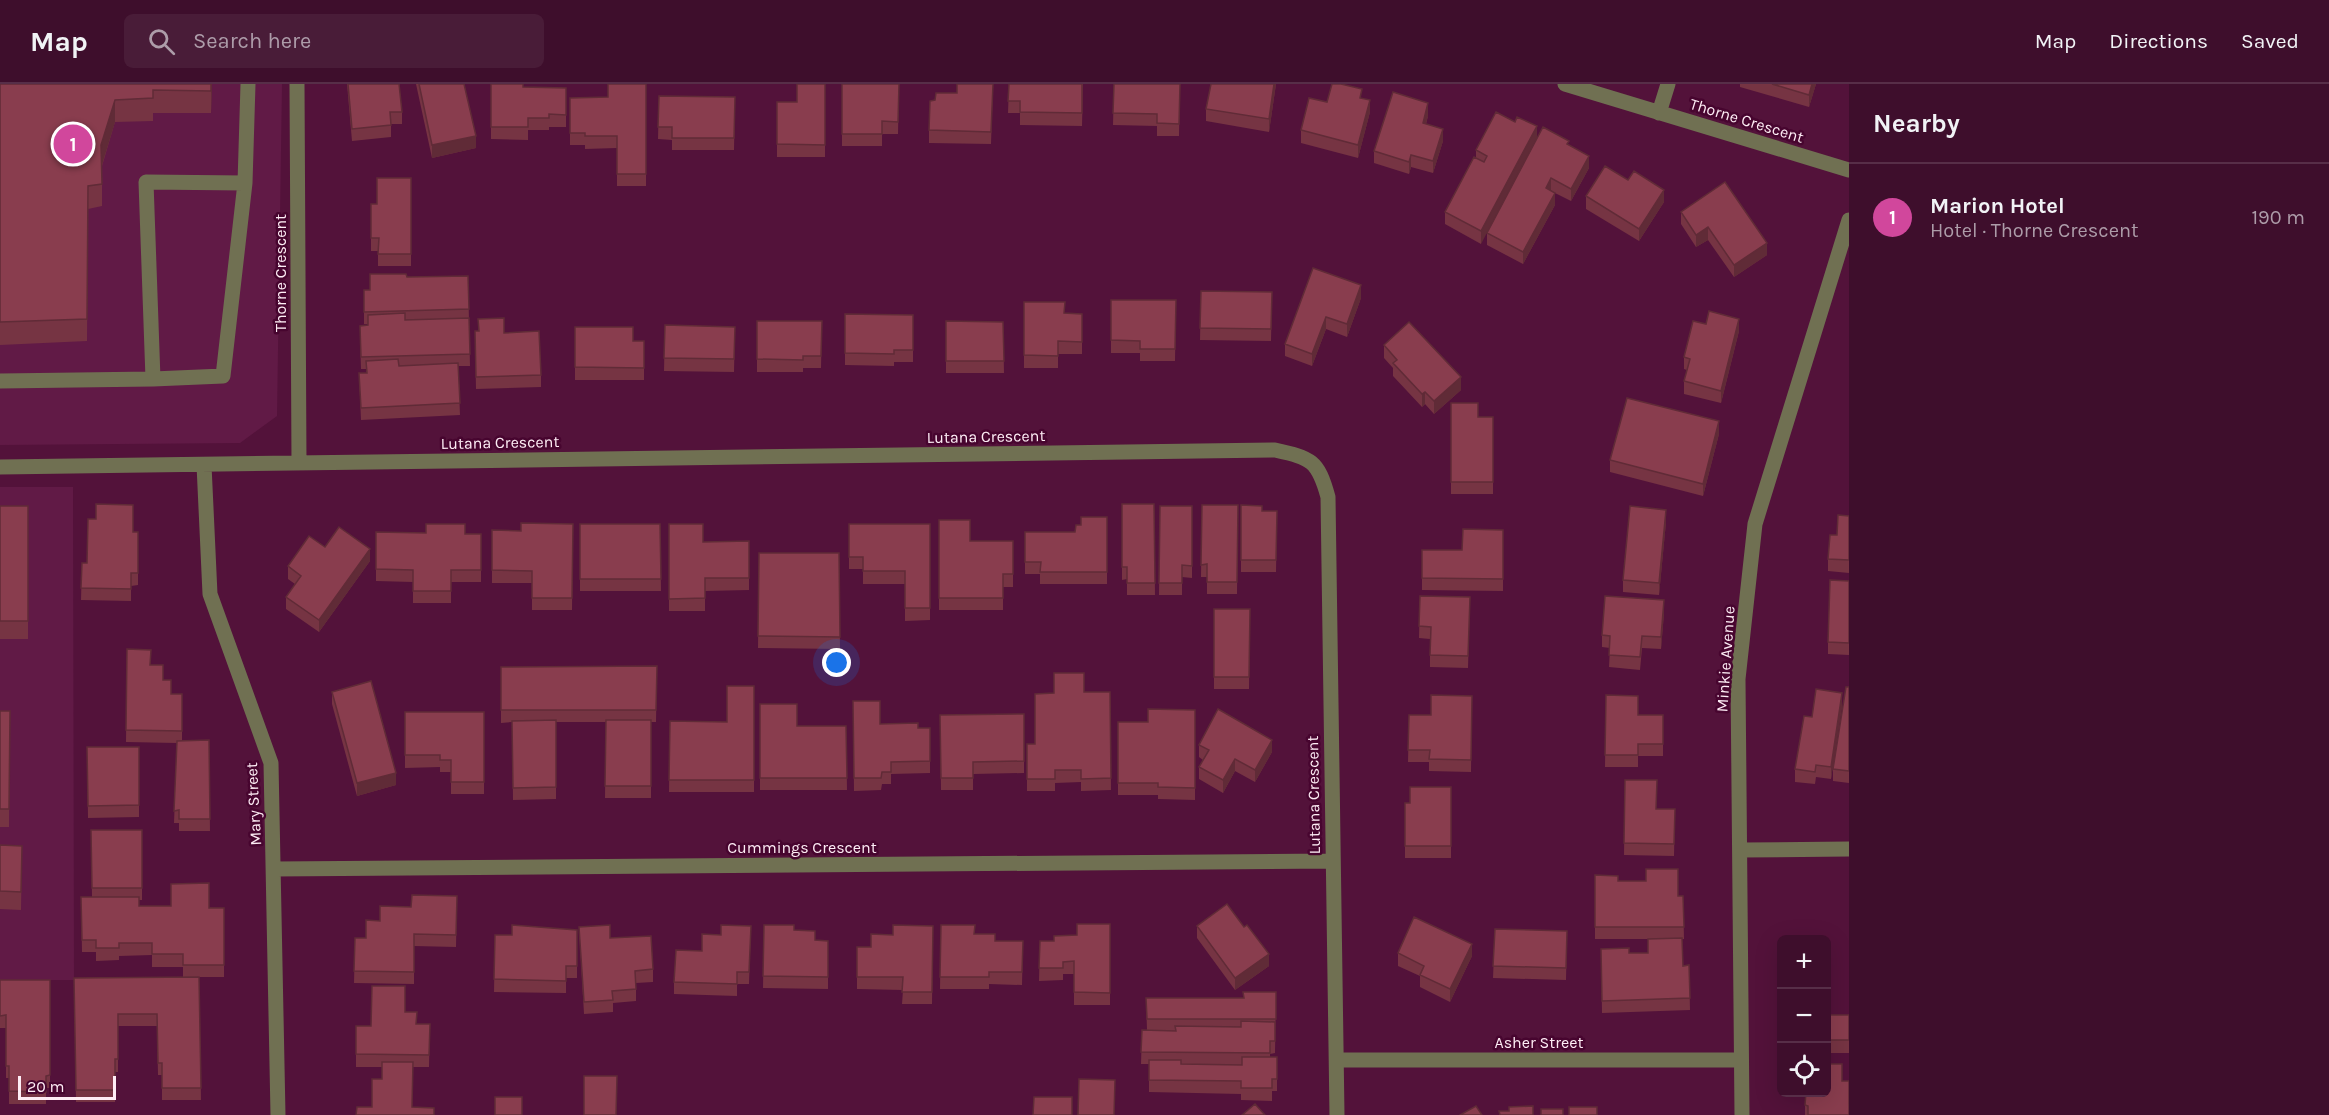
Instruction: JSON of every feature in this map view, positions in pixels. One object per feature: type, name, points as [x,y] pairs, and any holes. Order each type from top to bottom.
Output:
[{"type":"street","points":[[0,381],[223,376],[245,183],[248,84]]},
{"type":"street","name":"Thorne Crescent","points":[[297,84],[299,462]]},
{"type":"street","name":"Thorne Crescent","points":[[1565,84],[1849,170]]},
{"type":"street","points":[[1659,113],[1668,84]]},
{"type":"street","points":[[153,379],[146,182],[245,183]]},
{"type":"street","name":"Minkie Avenue","points":[[1742,1115],[1738,679],[1755,524],[1849,220]]},
{"type":"street","name":"Lutana Crescent","points":[[0,467],[1275,450],[1305,456],[1322,474],[1328,497],[1331,861],[1337,1115]]},
{"type":"street","name":"Mary Street","points":[[204,465],[210,594],[271,763],[278,1115]]},
{"type":"street","points":[[1740,850],[1849,849]]},
{"type":"street","name":"Cummings Crescent","points":[[274,868],[1331,861]]},
{"type":"street","name":"Asher Street","points":[[1337,1060],[1742,1060]]},
{"type":"shaded area","points":[[0,84],[282,84],[277,416],[240,443],[0,445]]},
{"type":"shaded area","points":[[0,487],[73,487],[74,980],[0,980]]},
{"type":"building","points":[[0,84],[211,84],[211,91],[153,90],[153,98],[115,100],[101,145],[102,184],[88,186],[87,319],[0,322]]},
{"type":"building","points":[[348,84],[399,84],[402,112],[390,112],[391,125],[352,129]]},
{"type":"building","points":[[419,84],[464,84],[476,136],[432,145]]},
{"type":"building","points":[[491,84],[566,88],[566,115],[549,114],[549,118],[528,118],[528,127],[491,127]]},
{"type":"building","points":[[608,84],[646,84],[646,174],[617,174],[617,136],[585,136],[585,133],[570,133],[570,98],[608,97]]},
{"type":"building","points":[[797,84],[825,84],[825,145],[777,144],[777,102],[797,102]]},
{"type":"building","points":[[842,84],[899,84],[898,122],[882,121],[882,134],[842,134]]},
{"type":"building","points":[[957,84],[993,84],[991,132],[929,130],[930,101],[935,100],[936,93],[957,93]]},
{"type":"building","points":[[1009,84],[1082,84],[1082,113],[1020,112],[1020,101],[1008,101]]},
{"type":"building","points":[[1114,84],[1180,84],[1179,124],[1157,123],[1157,114],[1113,113]]},
{"type":"building","points":[[1211,84],[1274,84],[1269,119],[1206,109]]},
{"type":"building","points":[[1332,84],[1362,89],[1360,98],[1370,100],[1358,145],[1301,130],[1309,98],[1327,102]]},
{"type":"building","points":[[1772,84],[1812,84],[1809,95]]},
{"type":"building","points":[[1393,92],[1428,103],[1423,123],[1443,129],[1433,161],[1411,155],[1409,162],[1374,151]]},
{"type":"building","points":[[659,96],[735,97],[734,138],[672,138],[672,127],[658,127]]},
{"type":"building","points":[[1496,112],[1515,122],[1517,117],[1537,126],[1481,231],[1445,212],[1474,157],[1484,162],[1487,156],[1476,150]]},
{"type":"building","points":[[1543,127],[1569,141],[1567,144],[1589,156],[1571,189],[1551,178],[1546,188],[1555,193],[1523,252],[1487,233]]},
{"type":"building","points":[[1605,166],[1628,180],[1634,171],[1664,190],[1639,229],[1586,196]]},
{"type":"building","points":[[377,178],[411,178],[411,254],[378,254],[379,238],[371,238],[371,204],[377,204]]},
{"type":"building","points":[[1725,182],[1767,243],[1734,265],[1708,227],[1696,235],[1681,212]]},
{"type":"building","points":[[1313,268],[1361,285],[1347,324],[1326,317],[1312,354],[1285,344]]},
{"type":"building","points":[[370,274],[406,274],[407,277],[468,276],[469,309],[364,312],[364,290],[370,290]]},
{"type":"building","points":[[1201,291],[1272,292],[1271,329],[1200,328]]},
{"type":"building","points":[[1111,300],[1176,300],[1175,349],[1140,349],[1140,341],[1111,340]]},
{"type":"building","points":[[1024,302],[1065,302],[1064,313],[1082,314],[1082,342],[1058,341],[1058,356],[1024,355]]},
{"type":"building","points":[[1709,311],[1739,319],[1721,391],[1684,381],[1690,359],[1684,357],[1693,321],[1706,324]]},
{"type":"building","points":[[405,313],[405,320],[469,318],[470,354],[361,357],[360,326],[368,325],[368,315]]},
{"type":"building","points":[[845,314],[913,315],[913,350],[894,350],[894,354],[845,353]]},
{"type":"building","points":[[504,318],[504,333],[539,331],[541,375],[476,377],[475,331],[479,331],[478,319]]},
{"type":"building","points":[[757,321],[822,321],[821,356],[803,356],[803,360],[757,359]]},
{"type":"building","points":[[946,321],[1003,322],[1004,361],[946,361]]},
{"type":"building","points":[[1409,322],[1461,377],[1434,401],[1425,392],[1422,394],[1393,363],[1397,360],[1384,345]]},
{"type":"building","points":[[665,325],[735,327],[734,359],[664,358]]},
{"type":"building","points":[[575,327],[633,327],[633,341],[644,341],[644,368],[575,367]]},
{"type":"building","points":[[398,359],[399,366],[458,363],[460,403],[361,408],[359,373],[367,373],[366,361]]},
{"type":"building","points":[[1627,398],[1719,421],[1703,484],[1610,460]]},
{"type":"building","points":[[1451,403],[1478,403],[1478,417],[1493,417],[1493,482],[1451,482]]},
{"type":"building","points":[[96,504],[133,505],[133,532],[138,532],[138,573],[131,573],[131,589],[81,588],[82,563],[87,563],[88,519],[96,519]]},
{"type":"building","points":[[1122,504],[1154,504],[1155,583],[1127,583],[1127,567],[1122,567]]},
{"type":"building","points":[[1202,505],[1238,505],[1237,582],[1207,582],[1207,564],[1201,565]]},
{"type":"building","points":[[1241,505],[1262,506],[1262,511],[1277,511],[1276,560],[1241,560]]},
{"type":"building","points":[[0,506],[28,506],[28,621],[0,621]]},
{"type":"building","points":[[1160,506],[1192,506],[1192,566],[1182,565],[1182,583],[1159,583]]},
{"type":"building","points":[[1630,506],[1666,510],[1659,583],[1623,580]]},
{"type":"building","points":[[1838,515],[1849,516],[1849,560],[1828,559],[1830,535],[1837,535]]},
{"type":"building","points":[[1081,517],[1107,517],[1107,572],[1040,572],[1041,562],[1025,562],[1025,532],[1075,532],[1076,525],[1081,525]]},
{"type":"building","points":[[939,520],[970,520],[970,541],[1013,541],[1013,574],[1003,574],[1003,598],[939,598]]},
{"type":"building","points":[[521,523],[573,524],[572,598],[532,598],[532,571],[492,570],[492,530],[521,531]]},
{"type":"building","points":[[426,524],[465,524],[465,534],[481,534],[481,570],[451,570],[451,591],[413,591],[413,570],[376,569],[376,532],[426,533]]},
{"type":"building","points":[[580,524],[660,524],[661,579],[580,579]]},
{"type":"building","points":[[669,524],[703,524],[703,542],[749,541],[749,578],[705,578],[705,598],[669,599]]},
{"type":"building","points":[[849,524],[930,524],[930,608],[905,608],[905,571],[863,571],[863,557],[849,557]]},
{"type":"building","points":[[339,527],[370,549],[319,620],[286,597],[301,576],[288,566],[309,536],[325,547]]},
{"type":"building","points":[[1463,529],[1503,530],[1503,579],[1422,578],[1422,550],[1462,550]]},
{"type":"building","points":[[759,553],[839,553],[840,637],[758,636]]},
{"type":"building","points":[[1830,580],[1849,581],[1849,643],[1828,642]]},
{"type":"building","points":[[1420,596],[1470,597],[1468,656],[1430,655],[1431,627],[1419,626]]},
{"type":"building","points":[[1605,596],[1664,600],[1661,637],[1642,636],[1640,657],[1609,655],[1610,636],[1602,635]]},
{"type":"building","points":[[1214,609],[1250,609],[1249,677],[1214,677]]},
{"type":"building","points":[[127,649],[151,650],[150,665],[163,665],[163,680],[171,680],[171,694],[182,694],[182,731],[126,730]]},
{"type":"building","points":[[657,666],[656,710],[501,710],[501,667]]},
{"type":"building","points":[[1054,673],[1084,673],[1084,692],[1110,692],[1111,778],[1081,779],[1081,770],[1055,770],[1055,779],[1027,779],[1027,744],[1035,744],[1035,694],[1054,693]]},
{"type":"building","points":[[371,681],[396,773],[357,783],[332,692]]},
{"type":"building","points":[[727,686],[754,686],[754,780],[669,780],[670,721],[727,722]]},
{"type":"building","points":[[1846,687],[1849,687],[1849,771],[1833,769]]},
{"type":"building","points":[[1816,689],[1842,693],[1831,767],[1816,765],[1815,772],[1795,769],[1804,716],[1812,717]]},
{"type":"building","points":[[1431,695],[1472,696],[1471,760],[1429,759],[1430,750],[1408,750],[1409,715],[1431,715]]},
{"type":"building","points":[[1606,695],[1638,696],[1638,715],[1663,715],[1663,744],[1638,744],[1638,755],[1605,755]]},
{"type":"building","points":[[853,701],[880,701],[880,724],[918,723],[918,728],[930,728],[930,761],[891,762],[891,772],[882,772],[881,778],[854,778]]},
{"type":"building","points":[[760,704],[797,704],[797,726],[846,726],[847,778],[760,778]]},
{"type":"building","points":[[1148,709],[1195,710],[1195,788],[1158,787],[1158,783],[1118,783],[1118,722],[1148,722]]},
{"type":"building","points":[[1218,709],[1272,740],[1255,770],[1235,759],[1223,780],[1199,767],[1209,750],[1199,745]]},
{"type":"building","points":[[0,711],[10,711],[9,809],[0,809]]},
{"type":"building","points":[[405,712],[484,712],[484,782],[451,782],[451,760],[440,760],[440,755],[405,755]]},
{"type":"building","points":[[1024,714],[1024,761],[973,762],[973,778],[941,778],[940,715]]},
{"type":"building","points":[[556,720],[556,787],[513,788],[512,721]]},
{"type":"building","points":[[606,720],[651,720],[651,786],[605,786]]},
{"type":"building","points":[[209,740],[210,819],[179,819],[179,810],[174,811],[177,741]]},
{"type":"building","points":[[87,747],[139,747],[139,805],[88,806]]},
{"type":"building","points":[[1625,780],[1657,780],[1656,809],[1675,809],[1674,844],[1624,843]]},
{"type":"building","points":[[1410,787],[1451,787],[1451,846],[1405,846],[1405,803],[1410,803]]},
{"type":"building","points":[[91,830],[142,830],[142,888],[92,888]]},
{"type":"building","points":[[0,845],[22,846],[21,892],[0,891]]},
{"type":"building","points":[[1646,869],[1678,869],[1678,896],[1683,896],[1684,927],[1595,927],[1595,875],[1618,876],[1618,881],[1646,881]]},
{"type":"building","points":[[209,883],[209,908],[224,908],[224,965],[183,965],[183,954],[152,954],[152,943],[119,943],[119,948],[96,948],[96,940],[82,940],[81,897],[139,897],[139,906],[171,906],[171,884]]},
{"type":"building","points":[[412,895],[457,896],[456,935],[414,934],[414,972],[354,971],[355,938],[366,938],[366,920],[380,921],[380,906],[411,907]]},
{"type":"building","points":[[1227,904],[1244,927],[1247,925],[1269,954],[1235,978],[1197,926]]},
{"type":"building","points":[[1414,917],[1472,944],[1450,989],[1420,975],[1424,966],[1398,953]]},
{"type":"building","points":[[1077,924],[1110,924],[1110,993],[1074,992],[1074,961],[1063,962],[1063,968],[1039,968],[1040,941],[1054,941],[1054,936],[1077,935]]},
{"type":"building","points":[[512,925],[577,930],[577,966],[566,966],[566,981],[494,979],[495,935],[512,935]]},
{"type":"building","points":[[610,925],[610,938],[651,936],[653,969],[635,971],[636,989],[612,991],[613,1000],[584,1002],[579,927]]},
{"type":"building","points":[[721,925],[751,926],[749,972],[737,972],[737,984],[674,982],[676,950],[702,951],[702,934],[721,935]]},
{"type":"building","points":[[764,925],[794,925],[794,930],[815,931],[815,940],[828,941],[828,977],[763,976]]},
{"type":"building","points":[[893,925],[933,926],[932,992],[902,992],[903,977],[857,977],[857,947],[871,947],[871,934],[893,935]]},
{"type":"building","points":[[941,925],[975,925],[974,934],[995,934],[995,941],[1023,941],[1022,972],[989,972],[989,977],[940,977]]},
{"type":"building","points":[[1495,929],[1567,931],[1566,968],[1493,966]]},
{"type":"building","points":[[1682,938],[1683,966],[1689,965],[1690,998],[1602,1001],[1601,949],[1629,948],[1629,953],[1648,953],[1648,939]]},
{"type":"building","points":[[199,977],[201,1088],[162,1088],[162,1063],[158,1063],[157,1014],[118,1014],[115,1090],[76,1090],[74,978]]},
{"type":"building","points":[[0,980],[50,980],[50,1075],[46,1076],[46,1092],[9,1091],[9,1066],[6,1066],[6,1015],[0,1016]]},
{"type":"building","points":[[372,986],[405,986],[405,1012],[417,1012],[416,1024],[430,1024],[429,1055],[356,1054],[356,1026],[371,1026]]},
{"type":"building","points":[[1243,992],[1276,992],[1276,1019],[1147,1019],[1146,998],[1244,998]]},
{"type":"building","points":[[1831,1015],[1849,1015],[1849,1040],[1831,1040]]},
{"type":"building","points":[[1241,1021],[1275,1022],[1275,1041],[1270,1041],[1270,1053],[1141,1052],[1142,1030],[1176,1031],[1175,1026],[1241,1027]]},
{"type":"building","points":[[1242,1057],[1277,1057],[1277,1079],[1272,1079],[1272,1088],[1241,1088],[1241,1081],[1149,1080],[1149,1060],[1181,1060],[1181,1064],[1242,1065]]},
{"type":"building","points":[[382,1062],[413,1062],[412,1107],[434,1108],[434,1115],[356,1115],[357,1107],[372,1107],[372,1079],[382,1079]]},
{"type":"building","points":[[1831,1064],[1842,1064],[1842,1081],[1849,1081],[1849,1115],[1808,1115],[1808,1106],[1805,1105],[1806,1097],[1831,1097]]},
{"type":"building","points":[[584,1076],[617,1076],[616,1115],[584,1115]]},
{"type":"building","points":[[1079,1079],[1115,1080],[1114,1115],[1078,1115]]},
{"type":"building","points":[[495,1097],[522,1097],[522,1115],[495,1115]]},
{"type":"building","points":[[1034,1097],[1072,1097],[1072,1115],[1033,1115]]},
{"type":"building","points":[[1255,1104],[1265,1115],[1242,1115]]},
{"type":"building","points":[[1476,1106],[1482,1115],[1460,1115]]},
{"type":"building","points":[[1533,1106],[1533,1115],[1500,1115],[1499,1111],[1509,1111],[1509,1107]]},
{"type":"building","points":[[1569,1107],[1597,1107],[1597,1115],[1569,1115]]},
{"type":"building","points":[[1541,1109],[1563,1109],[1563,1115],[1541,1115]]},
{"type":"place","name":"Marion Hotel","points":[[73,144]]}]
